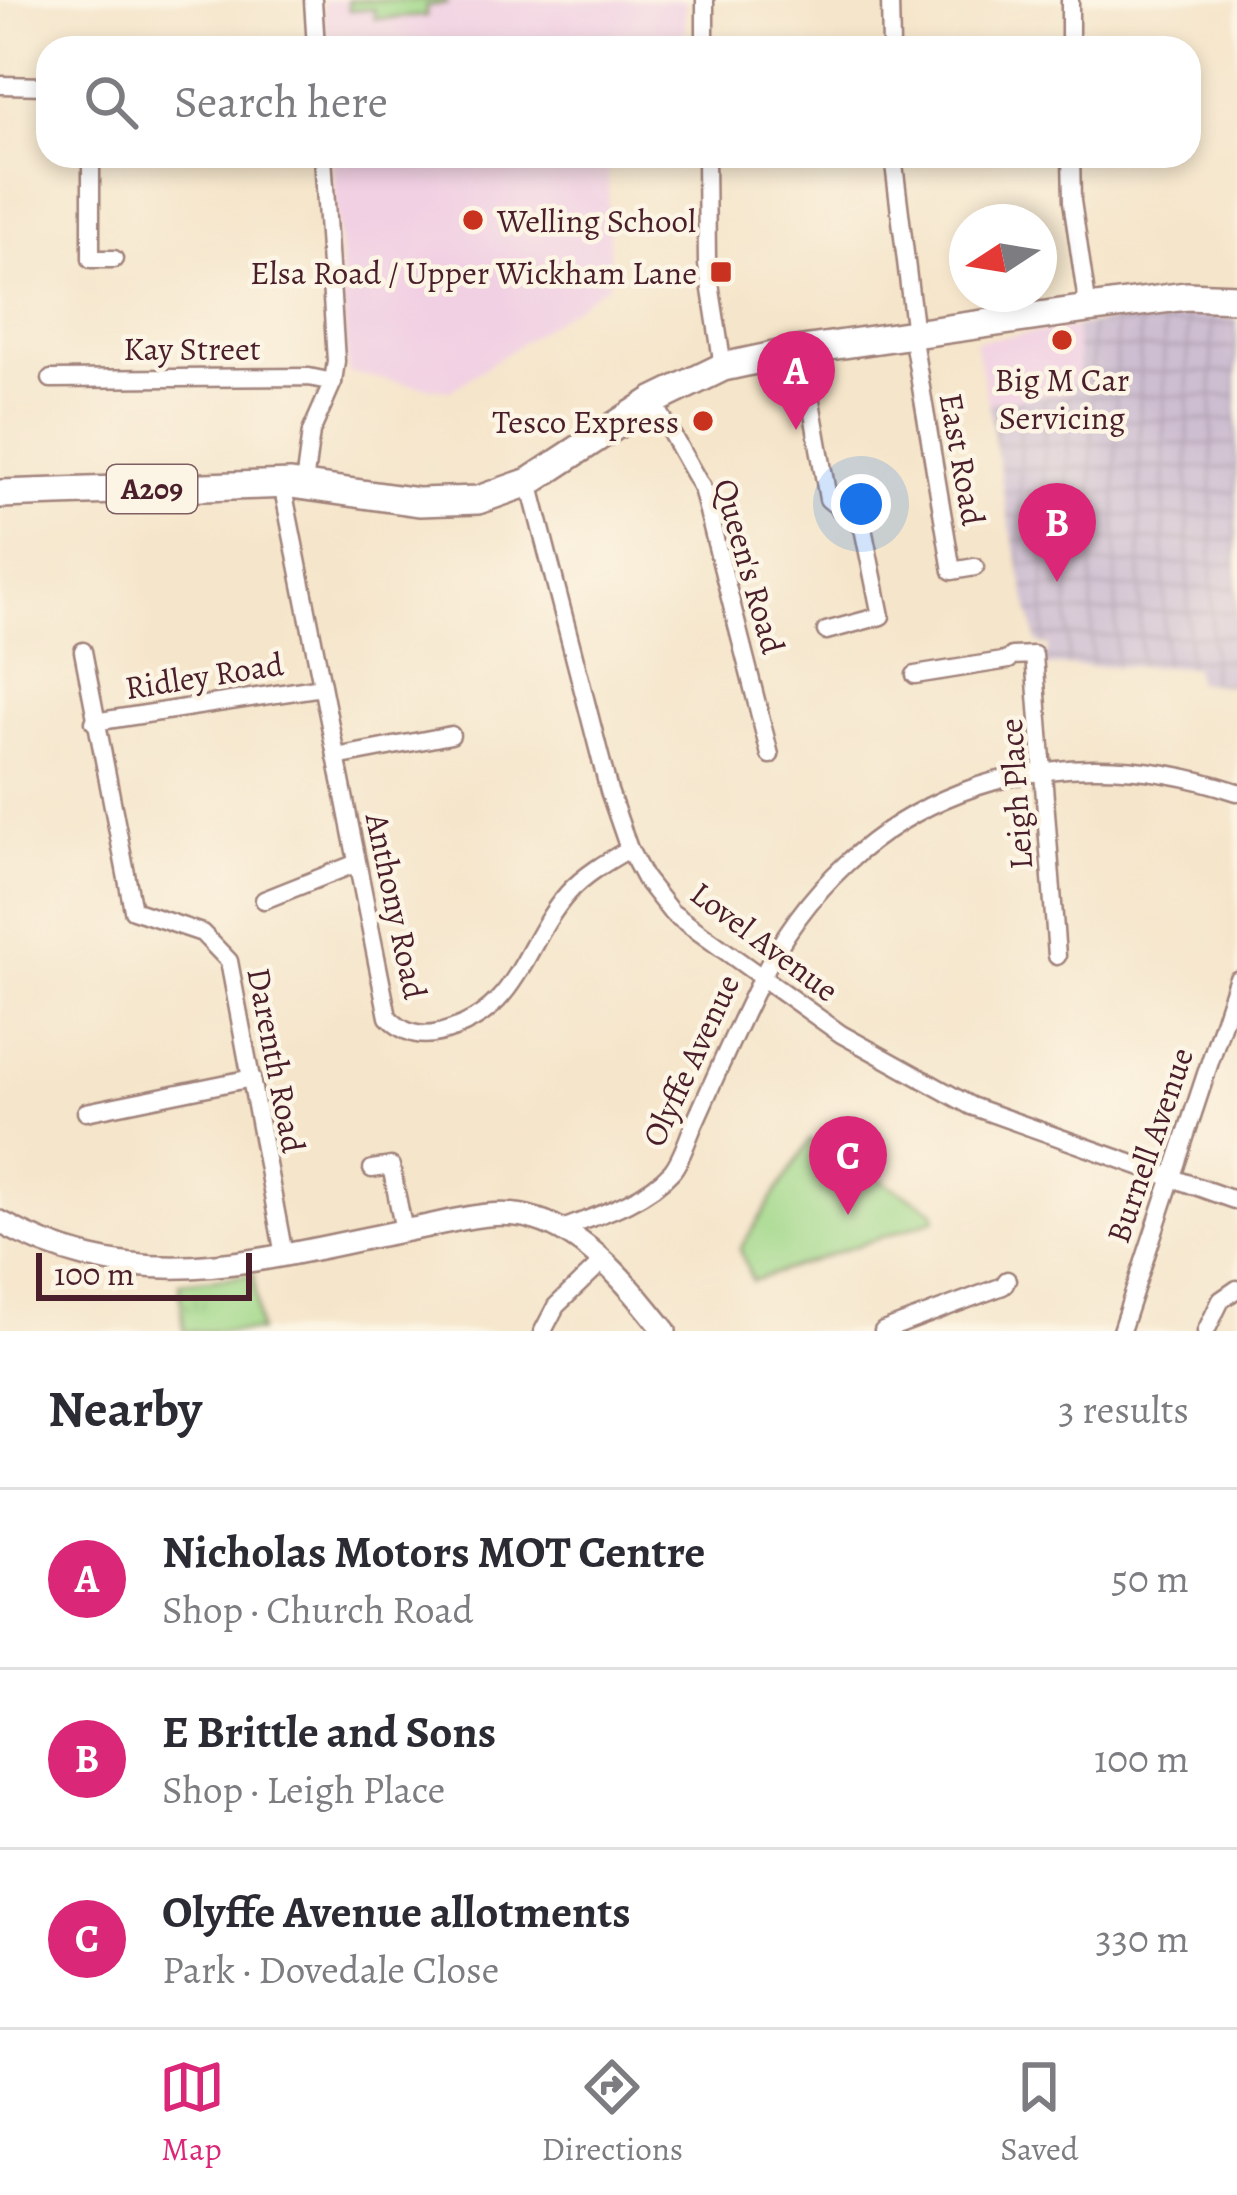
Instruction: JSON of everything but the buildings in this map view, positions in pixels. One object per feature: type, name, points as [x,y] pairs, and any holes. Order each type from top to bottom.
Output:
[{"type":"main road","name":"A209","points":[[0,494],[293,484],[454,503],[502,495],[529,482],[653,401],[723,368],[802,350],[1088,309],[1186,296],[1236,298]]},
{"type":"street","points":[[313,0],[315,36]]},
{"type":"street","points":[[705,0],[705,36]]},
{"type":"street","points":[[890,0],[891,36]]},
{"type":"street","points":[[1070,0],[1070,36]]},
{"type":"street","points":[[0,85],[36,86]]},
{"type":"street","points":[[92,168],[91,259],[115,260]]},
{"type":"street","points":[[293,484],[333,382],[336,355],[324,168]]},
{"type":"street","points":[[706,168],[707,264],[723,368]]},
{"type":"street","points":[[894,168],[914,334]]},
{"type":"street","points":[[1071,168],[1088,309]]},
{"type":"street","points":[[1236,298],[1237,287]]},
{"type":"street","name":"East Road","points":[[914,334],[952,571],[975,567]]},
{"type":"street","points":[[802,350],[828,499],[862,528],[881,616],[826,631]]},
{"type":"street","name":"Kay Street","points":[[51,379],[309,376],[333,382]]},
{"type":"street","name":"Queen's Road","points":[[653,401],[702,488],[770,755]]},
{"type":"street","name":"Lovel Avenue","points":[[529,482],[599,759],[629,849],[671,913],[878,1058],[971,1106],[1237,1201]]},
{"type":"street","name":"Anthony Road","points":[[293,484],[322,687],[388,1017],[412,1034],[428,1036],[472,1021],[494,1006],[509,991],[570,891],[629,849]]},
{"type":"street","name":"Darenth Road","points":[[83,651],[133,910],[202,934],[229,961],[284,1255]]},
{"type":"street","name":"Leigh Place","points":[[915,675],[1034,655],[1057,956]]},
{"type":"street","name":"Ridley Road","points":[[94,722],[322,687]]},
{"type":"street","points":[[336,757],[451,735]]},
{"type":"street","name":"Olyffe Avenue","points":[[559,1230],[621,1206],[673,1171],[761,977],[840,867],[905,818],[974,786],[1042,770],[1153,769],[1237,792]]},
{"type":"street","points":[[264,900],[357,863]]},
{"type":"street","name":"Burnell Avenue","points":[[1121,1331],[1237,980]]},
{"type":"street","points":[[86,1112],[252,1078]]},
{"type":"street","points":[[390,1166],[404,1231]]},
{"type":"street","points":[[0,1222],[59,1251],[113,1264],[209,1267],[504,1215],[538,1219],[602,1262],[665,1331]]},
{"type":"street","points":[[543,1331],[556,1306],[602,1262]]},
{"type":"street","points":[[883,1331],[1003,1286],[1007,1280]]},
{"type":"street","points":[[1206,1331],[1221,1300],[1237,1288]]},
{"type":"shaded area","points":[[323,0],[685,0],[685,36],[325,36]]},
{"type":"shaded area","name":"Welling School","points":[[334,168],[608,168],[610,283],[450,391],[348,373]]},
{"type":"shaded area","points":[[1182,310],[1237,319],[1237,687],[1196,682],[1194,667],[1042,666],[1050,646],[1037,643],[988,403],[1068,393],[1079,370],[1075,327]]},
{"type":"shaded area","points":[[1075,327],[1079,371],[1068,393],[988,403],[975,341]]},
{"type":"green space","points":[[348,0],[446,0],[447,4],[426,6],[426,16],[375,19],[374,9],[349,10]]},
{"type":"green space","points":[[810,1140],[933,1210],[936,1219],[752,1281],[740,1249]]},
{"type":"green space","points":[[254,1275],[259,1331],[184,1331],[179,1283]]},
{"type":"place","name":"Welling School","points":[[473,220]]},
{"type":"place","name":"Elsa Road / Upper Wickham Lane","points":[[721,272]]},
{"type":"place","name":"Big M Car Servicing","points":[[1062,340]]},
{"type":"place","name":"Tesco Express","points":[[703,421]]},
{"type":"place","name":"Nicholas Motors MOT Centre","points":[[796,430]]},
{"type":"place","name":"E Brittle and Sons","points":[[1057,582]]},
{"type":"place","name":"Olyffe Avenue allotments","points":[[848,1215]]}]
